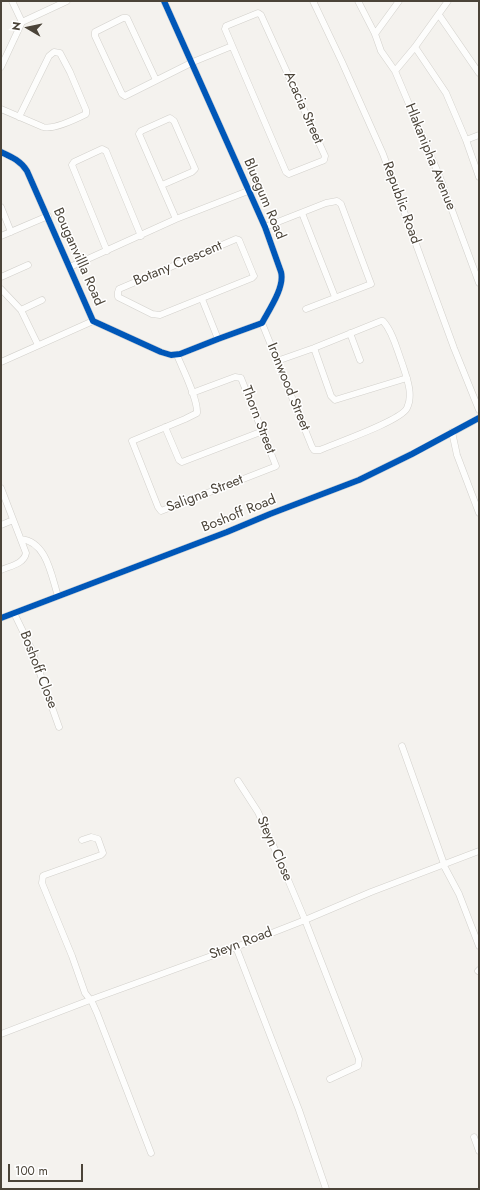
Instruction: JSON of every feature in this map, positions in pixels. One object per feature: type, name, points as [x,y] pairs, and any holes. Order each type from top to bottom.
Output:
[{"type":"street","points":[[12,1],[22,22]]},
{"type":"street","points":[[1,66],[22,22],[67,1]]},
{"type":"street","name":"Bluegum Road","points":[[164,1],[265,228],[280,268],[282,278],[281,287],[262,323]]},
{"type":"street","name":"Republic Road","points":[[313,1],[383,154],[454,348],[479,410]]},
{"type":"street","name":"Hlakanipha Avenue","points":[[358,1],[375,34],[381,51],[396,71],[439,175],[477,274],[479,283]]},
{"type":"street","points":[[375,34],[399,1]]},
{"type":"street","points":[[396,71],[448,1]]},
{"type":"street","name":"Acacia Street","points":[[257,13],[260,14],[324,154],[324,160],[290,174],[287,173],[232,46],[225,27],[257,13]]},
{"type":"street","points":[[439,15],[479,73]]},
{"type":"street","points":[[156,80],[127,18],[123,18],[96,31],[95,36],[119,88],[123,95],[126,96],[192,62],[232,46]]},
{"type":"street","points":[[415,47],[444,90],[466,140],[479,177]]},
{"type":"street","points":[[1,109],[19,117],[43,127],[48,128],[54,127],[87,113],[64,58],[60,53],[54,52],[49,56],[19,117]]},
{"type":"street","points":[[162,185],[195,169],[172,119],[168,119],[139,133],[176,219]]},
{"type":"street","points":[[466,140],[479,135]]},
{"type":"street","points":[[107,250],[72,165],[74,162],[102,149],[106,151],[141,236]]},
{"type":"street","name":"Bouganvillla Road","points":[[1,152],[18,160],[23,165],[48,216],[93,321],[161,352],[177,355]]},
{"type":"street","points":[[70,267],[176,219],[248,191]]},
{"type":"street","points":[[265,228],[326,203],[338,202],[341,204],[371,283],[306,309]]},
{"type":"street","points":[[1,207],[11,232]]},
{"type":"street","points":[[302,213],[334,297]]},
{"type":"street","points":[[1,236],[48,216]]},
{"type":"street","name":"Botany Crescent","points":[[238,239],[253,274],[253,278],[202,299],[158,315],[152,314],[121,299],[118,297],[118,292],[119,289],[238,239]]},
{"type":"street","points":[[1,277],[28,265]]},
{"type":"street","points":[[1,289],[22,310],[38,345]]},
{"type":"street","points":[[202,299],[218,338]]},
{"type":"street","points":[[22,310],[42,300]]},
{"type":"street","points":[[1,362],[93,321]]},
{"type":"street","points":[[277,361],[383,321],[390,332],[407,378],[335,400],[331,396],[314,348]]},
{"type":"street","points":[[262,323],[218,338],[177,355],[197,408],[196,414],[165,427],[179,460],[182,462],[263,431]]},
{"type":"street","name":"Ironwood Street","points":[[262,323],[314,450],[318,450],[386,423],[402,414],[408,407],[410,397],[407,378]]},
{"type":"street","points":[[350,333],[360,360]]},
{"type":"street","name":"Thorn Street","points":[[192,393],[234,377],[242,379],[263,431],[275,467]]},
{"type":"street","name":"Boshoff Road","points":[[1,618],[359,480],[402,460],[479,418]]},
{"type":"street","name":"Saligna Street","points":[[165,427],[132,441],[158,507],[161,511],[275,467]]},
{"type":"street","points":[[452,432],[457,455],[479,513]]},
{"type":"street","points":[[1,488],[25,551],[24,560],[1,570]]},
{"type":"street","points":[[1,525],[13,520]]},
{"type":"street","points":[[21,538],[32,542],[43,552],[58,596]]},
{"type":"street","name":"Boshoff Close","points":[[14,613],[31,648],[59,727]]},
{"type":"street","points":[[402,746],[444,864],[459,894],[479,946]]},
{"type":"street","name":"Steyn Close","points":[[238,781],[258,812],[305,920],[359,1059],[358,1066],[330,1079]]},
{"type":"street","points":[[82,840],[91,837],[98,839],[103,853],[45,875],[43,876],[42,883],[72,956],[85,993],[97,1013],[151,1153]]},
{"type":"street","name":"Steyn Road","points":[[1,1034],[236,947],[371,892],[479,851]]},
{"type":"street","points":[[236,947],[299,1110],[326,1189]]},
{"type":"street","points":[[474,1137],[479,1151]]},
{"type":"cycle path","points":[[1,152],[19,162],[27,171],[93,321],[161,352],[171,355],[180,354],[262,323],[279,291],[282,278],[281,272],[265,227],[164,1]]},
{"type":"cycle path","points":[[1,618],[359,480],[412,454],[479,418]]}]
